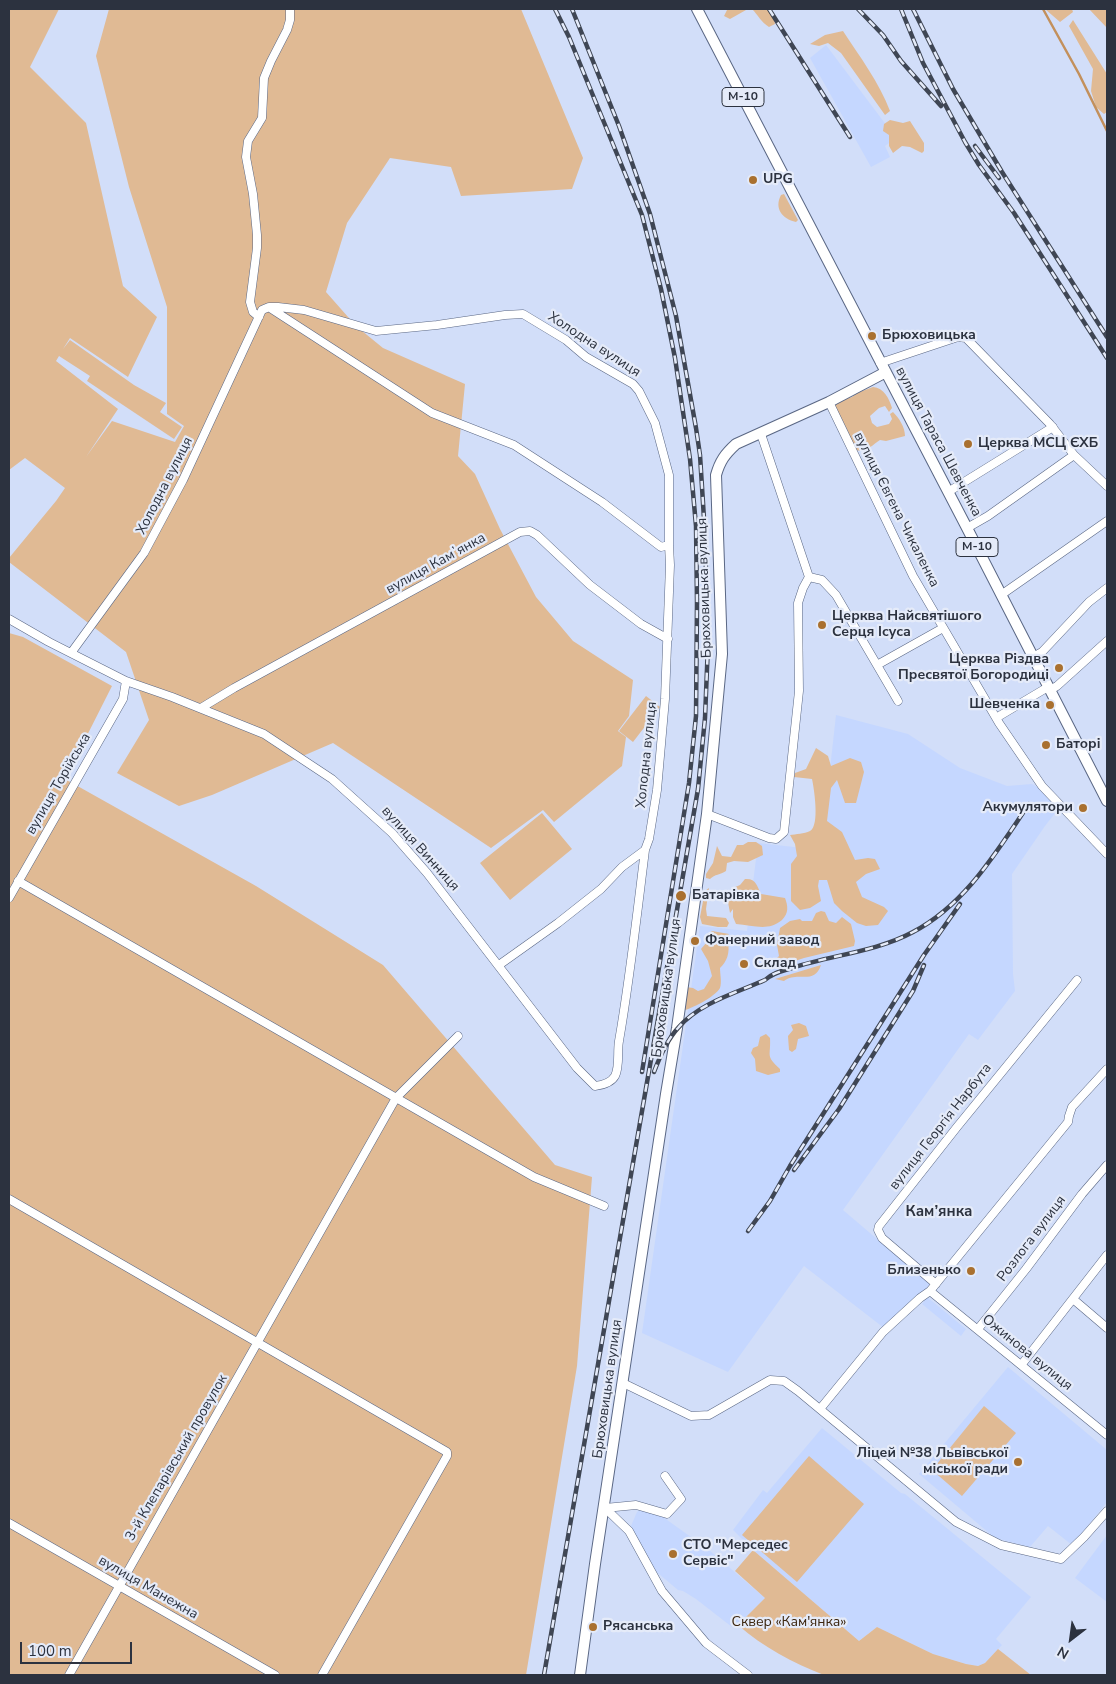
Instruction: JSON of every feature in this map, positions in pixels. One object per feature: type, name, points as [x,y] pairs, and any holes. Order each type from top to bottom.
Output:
[{"type":"main road","name":"вулиця Тараса Шевченка","points":[[697,9],[1107,801]]},
{"type":"main road","name":"Брюховицька вулиця","points":[[583,1673],[595,1564],[677,1028],[707,814],[722,654],[716,475],[719,463],[725,454],[736,444],[829,402],[883,368]]},
{"type":"street","points":[[259,317],[253,312],[250,302],[257,235],[246,157],[248,141],[262,118],[264,78],[287,30],[290,20],[290,9]]},
{"type":"street","points":[[269,307],[432,413],[514,445],[602,502],[661,547],[669,544]]},
{"type":"street","name":"Холодна вулиця","points":[[71,653],[144,553],[183,480],[262,310],[269,307],[304,310],[376,331],[437,326],[523,314],[566,340],[586,357],[633,384],[639,391],[655,423],[669,475],[670,565],[665,698],[657,790],[649,839],[645,850],[626,1003],[618,1049],[617,1070],[612,1080],[602,1086],[595,1086]]},
{"type":"street","name":"вулиця Тараса Шевченка","points":[[883,368],[958,337],[966,338],[1053,428],[1074,455],[1107,486]]},
{"type":"street","name":"вулиця Євгена Чикаленка","points":[[829,402],[913,576],[996,718],[1042,786],[1107,854]]},
{"type":"street","points":[[948,492],[1053,428]]},
{"type":"street","points":[[707,814],[769,838],[776,838],[784,832],[799,690],[798,603],[809,577],[761,434]]},
{"type":"street","points":[[967,528],[988,516],[1074,455]]},
{"type":"street","points":[[1001,595],[1107,521]]},
{"type":"street","name":"вулиця Камʼянка","points":[[201,708],[234,688],[520,532],[530,531],[537,535],[590,586],[641,624],[668,638]]},
{"type":"street","points":[[809,577],[822,580],[836,595],[898,700]]},
{"type":"street","points":[[1033,657],[1042,652],[1089,602],[1107,588]]},
{"type":"street","name":"вулиця Винниця","points":[[9,619],[33,634],[126,681],[172,696],[264,734],[332,780],[364,806],[392,833],[428,873],[577,1068],[595,1086]]},
{"type":"street","points":[[877,665],[944,628]]},
{"type":"street","points":[[996,718],[1057,686],[1107,642]]},
{"type":"street","name":"вулиця Торійська","points":[[9,898],[123,699],[126,681]]},
{"type":"street","points":[[499,965],[558,923],[601,889],[622,868],[645,850]]},
{"type":"street","points":[[18,881],[534,1177],[604,1206]]},
{"type":"street","name":"вулиця Георгія Нарбута","points":[[933,1287],[882,1238],[878,1230],[957,1126],[1077,980]]},
{"type":"street","name":"3-й Клепарівський провулок","points":[[69,1675],[396,1098],[458,1036]]},
{"type":"street","points":[[820,1409],[883,1332],[933,1287],[1068,1122],[1072,1107],[1107,1069]]},
{"type":"street","name":"Розлога вулиця","points":[[978,1329],[1082,1194],[1107,1165]]},
{"type":"street","points":[[9,1198],[447,1452],[447,1456],[322,1675]]},
{"type":"street","points":[[1022,1364],[1107,1255]]},
{"type":"street","name":"Ожинова вулиця","points":[[933,1287],[978,1329],[1107,1435]]},
{"type":"street","points":[[1073,1299],[1107,1328]]},
{"type":"street","points":[[623,1383],[690,1416],[709,1415],[770,1380],[784,1381],[956,1522],[1001,1545],[1061,1559],[1107,1511]]},
{"type":"street","points":[[605,1508],[636,1505],[667,1514],[681,1499],[665,1476]]},
{"type":"street","points":[[605,1508],[629,1531],[662,1591],[706,1643],[748,1675]]},
{"type":"street","name":"вулиця Манежна","points":[[9,1523],[275,1675]]},
{"type":"shaded area","points":[[826,45],[896,138],[885,146],[890,157],[871,167],[810,58]]},
{"type":"shaded area","points":[[836,715],[908,734],[960,768],[1007,786],[1032,784],[1043,790],[1059,808],[1012,874],[1013,974],[1015,991],[978,1040],[969,1034],[843,1210],[931,1285],[884,1328],[804,1266],[728,1372],[642,1333],[700,926],[747,931],[758,843],[821,850]]},
{"type":"shaded area","points":[[927,1297],[966,1329],[961,1336],[922,1304]]},
{"type":"shaded area","name":"Ліцей №38 Львівської міської ради","points":[[1008,1367],[1107,1450],[1107,1502],[1072,1545],[1048,1526],[1030,1547],[995,1538],[919,1474]]},
{"type":"shaded area","points":[[822,1428],[1031,1597],[996,1639],[1002,1645],[985,1663],[978,1666],[966,1664],[933,1654],[877,1627],[859,1641],[753,1550],[733,1530],[763,1490],[767,1493]]},
{"type":"shaded area","points":[[640,1510],[663,1517],[709,1550],[765,1598],[738,1625],[732,1627],[696,1599],[678,1590],[653,1569],[631,1526],[637,1512]]},
{"type":"shaded area","points":[[1107,1535],[1107,1602],[1075,1578]]},
{"type":"green space","points":[[9,9],[59,9],[30,67],[86,123],[123,286],[157,317],[128,377],[70,338],[63,349],[70,340],[134,385],[166,403],[160,412],[182,427],[174,439],[87,381],[90,376],[59,356],[56,361],[118,409],[86,457],[112,421],[175,442],[184,426],[167,414],[167,307],[129,187],[96,56],[109,9],[521,9],[583,158],[572,189],[461,196],[451,167],[390,158],[347,223],[326,292],[356,326],[383,348],[465,384],[458,456],[475,474],[500,529],[536,597],[573,641],[633,680],[629,716],[618,731],[626,737],[622,766],[554,822],[543,810],[491,848],[333,743],[212,795],[179,806],[117,773],[149,720],[126,652],[9,562],[9,558],[65,488],[25,458],[9,470]]},
{"type":"green space","points":[[729,9],[752,9],[746,10],[730,19],[724,16]]},
{"type":"green space","points":[[752,9],[769,9],[775,24],[769,27]]},
{"type":"green space","points":[[1045,9],[1072,9],[1073,12],[1060,22]]},
{"type":"green space","points":[[1089,9],[1107,9],[1107,28]]},
{"type":"green space","points":[[1073,20],[1107,74],[1107,112],[1104,114],[1096,107],[1091,91],[1093,69],[1069,26]]},
{"type":"green space","points":[[843,31],[880,90],[890,111],[885,115],[841,53],[828,43],[819,46],[810,44],[825,35]]},
{"type":"green space","points":[[890,120],[903,123],[910,121],[924,143],[924,151],[922,153],[910,147],[902,146],[893,153],[889,146],[889,135],[883,131],[884,124]]},
{"type":"green space","points":[[784,194],[798,220],[796,222],[783,216],[779,208],[779,200],[781,195]]},
{"type":"green space","points":[[873,387],[880,389],[886,394],[892,408],[889,412],[885,406],[879,408],[870,416],[872,423],[877,427],[889,424],[892,419],[890,414],[893,412],[904,429],[905,436],[886,441],[880,440],[868,449],[861,451],[853,449],[835,411],[835,405]]},
{"type":"green space","points":[[9,633],[23,637],[112,686],[65,779],[256,886],[383,965],[555,1165],[592,1177],[577,1366],[526,1675],[9,1675]]},
{"type":"green space","points":[[646,696],[660,707],[633,742],[619,731]]},
{"type":"green space","points":[[816,748],[828,756],[831,766],[850,758],[861,762],[864,772],[856,803],[845,803],[837,780],[831,788],[827,821],[842,832],[855,860],[875,859],[880,869],[866,874],[856,882],[862,897],[884,907],[888,911],[878,925],[866,926],[857,923],[842,911],[834,903],[827,880],[819,880],[818,886],[821,901],[810,908],[800,910],[791,901],[791,864],[797,856],[795,844],[790,835],[810,831],[813,828],[816,815],[812,779],[794,777],[795,773],[806,769]]},
{"type":"green space","points":[[542,813],[572,849],[510,900],[480,863]]},
{"type":"green space","points":[[748,842],[756,842],[762,846],[763,855],[748,862],[734,861],[727,863],[726,871],[710,879],[706,878],[706,874],[713,863],[717,846],[722,856],[731,857],[737,845],[743,845]]},
{"type":"green space","points":[[745,879],[754,881],[761,894],[785,898],[787,909],[786,915],[782,920],[777,924],[766,927],[736,924],[733,917],[733,909],[730,913],[728,902],[733,888],[740,885]]},
{"type":"green space","points":[[709,888],[707,916],[726,918],[729,923],[727,927],[702,924],[700,917],[705,891]]},
{"type":"green space","points":[[825,912],[829,921],[836,923],[842,917],[851,924],[855,941],[854,946],[804,958],[777,967],[774,961],[779,956],[777,945],[780,928],[790,921],[800,919],[802,921],[812,921],[816,913]]},
{"type":"green space","points":[[712,931],[729,934],[731,940],[728,943],[729,950],[726,960],[720,968],[720,988],[708,999],[682,1011],[686,987],[698,991],[704,989],[712,976],[708,961],[701,949],[707,942],[706,935]]},
{"type":"green space","points":[[821,965],[814,975],[789,978],[784,981],[775,979]]},
{"type":"green space","points":[[799,1023],[806,1026],[809,1036],[798,1039],[796,1049],[792,1052],[789,1050],[788,1036],[793,1030],[791,1025]]},
{"type":"green space","points":[[766,1034],[770,1038],[772,1061],[780,1069],[780,1072],[768,1075],[756,1071],[755,1059],[751,1053],[753,1048],[758,1046],[760,1037]]},
{"type":"green space","points":[[984,1406],[1016,1433],[962,1496],[932,1470]]},
{"type":"green space","points":[[809,1456],[864,1504],[797,1582],[742,1535]]},
{"type":"green space","name":"Сквер «Кам'янка»","points":[[753,1550],[859,1641],[877,1627],[933,1654],[978,1666],[985,1663],[998,1649],[1031,1675],[824,1675],[801,1665],[779,1654],[738,1625],[765,1598],[735,1571]]},
{"type":"waterway","points":[[1043,9],[1079,74],[1107,131]]},
{"type":"railway","points":[[555,9],[569,37],[642,215],[661,289],[675,358],[690,459],[696,526],[696,716],[689,783],[642,1072]]},
{"type":"railway","points":[[544,1675],[698,789],[705,718],[708,644],[705,535],[700,455],[676,316],[650,214],[619,126],[572,9]]},
{"type":"railway","points":[[769,9],[850,137]]},
{"type":"railway","points":[[858,9],[883,35],[901,61],[941,106]]},
{"type":"railway","points":[[901,9],[923,63],[965,142],[979,165],[1014,213],[1107,358]]},
{"type":"railway","points":[[913,9],[953,89],[1002,172],[1107,337]]},
{"type":"railway","points":[[975,146],[999,178]]},
{"type":"railway","points":[[654,1072],[670,1038],[687,1019],[707,1005],[765,980],[777,972],[869,949],[899,939],[932,920],[949,907],[978,876],[1029,804]]},
{"type":"railway","points":[[748,1231],[770,1201],[790,1166],[924,955],[960,904]]},
{"type":"railway","points":[[794,1170],[839,1109],[913,991],[924,965]]},
{"type":"place","name":"UPG","points":[[753,180]]},
{"type":"place","name":"Брюховицька","points":[[872,336]]},
{"type":"place","name":"Церква МСЦ ЄХБ","points":[[968,444]]},
{"type":"place","name":"Церква Найсвятішого Серця Ісуса","points":[[822,625]]},
{"type":"place","name":"Церква Різдва Пресвятої Богородиці","points":[[1059,668]]},
{"type":"place","name":"Шевченка","points":[[1050,705]]},
{"type":"place","name":"Баторі","points":[[1046,745]]},
{"type":"place","name":"Акумулятори","points":[[1083,808]]},
{"type":"place","name":"Батарівка","points":[[681,896]]},
{"type":"place","name":"Фанерний завод","points":[[695,941]]},
{"type":"place","name":"Склад","points":[[744,964]]},
{"type":"place","name":"Близенько","points":[[971,1271]]},
{"type":"place","name":"Ліцей №38 Львівської міської ради","points":[[1018,1462]]},
{"type":"place","name":"СТО \"Мерседес Сервіс\"","points":[[673,1554]]},
{"type":"place","name":"Рясанська","points":[[593,1627]]},
{"type":"district","name":"Кам’янка","points":[[939,1212]]}]
